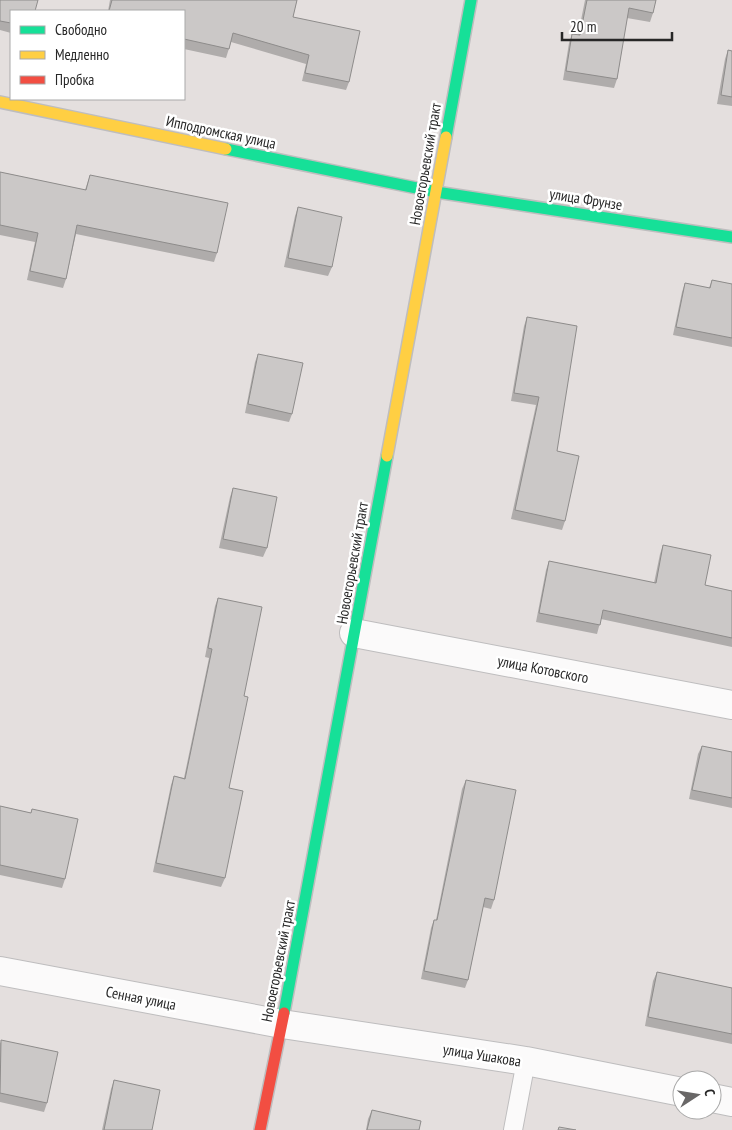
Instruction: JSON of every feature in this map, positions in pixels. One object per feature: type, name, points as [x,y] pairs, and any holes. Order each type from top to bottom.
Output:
[{"type":"main road","name":"Новоегорьевский тракт","points":[[260,1130],[282,1024],[471,0]]},
{"type":"main road","name":"Ипподромская улица","points":[[0,102],[436,192]]},
{"type":"main road","name":"улица Фрунзе","points":[[436,192],[732,237]]},
{"type":"street","name":"улица Котовского","points":[[354,634],[732,705]]},
{"type":"street","name":"Сенная улица","points":[[0,972],[282,1024]]},
{"type":"street","name":"улица Ушакова","points":[[282,1024],[526,1061],[672,1090]]},
{"type":"lane","points":[[513,1130],[526,1061]]},
{"type":"building","points":[[0,0],[38,0],[35,10],[10,10],[10,23],[0,21]]},
{"type":"building","points":[[112,0],[297,0],[293,17],[360,31],[349,82],[305,73],[309,55],[233,33],[229,49],[185,39],[185,10],[109,10]]},
{"type":"building","points":[[587,0],[656,0],[653,13],[629,8],[617,79],[566,71],[572,34],[580,35]]},
{"type":"building","points":[[728,50],[732,51],[732,97],[721,95]]},
{"type":"building","points":[[0,172],[86,190],[90,175],[228,203],[217,253],[77,225],[66,279],[30,271],[38,233],[0,225]]},
{"type":"building","points":[[298,207],[342,217],[332,267],[288,258]]},
{"type":"building","points":[[712,280],[732,284],[732,338],[676,327],[685,283],[710,288]]},
{"type":"building","points":[[527,317],[577,326],[557,451],[579,456],[565,521],[515,510],[539,397],[514,393]]},
{"type":"building","points":[[258,354],[303,363],[292,414],[248,404]]},
{"type":"building","points":[[233,488],[277,497],[267,548],[223,539]]},
{"type":"building","points":[[663,545],[711,555],[705,585],[732,591],[732,638],[603,610],[600,625],[539,613],[549,561],[656,583]]},
{"type":"building","points":[[218,598],[262,607],[244,696],[248,697],[229,788],[243,791],[225,878],[156,863],[174,776],[185,779],[212,649],[208,648]]},
{"type":"building","points":[[702,746],[732,752],[732,798],[692,790]]},
{"type":"building","points":[[466,780],[516,790],[494,900],[485,898],[468,980],[424,971],[434,920],[437,920]]},
{"type":"building","points":[[0,806],[31,813],[32,809],[78,819],[65,879],[0,865]]},
{"type":"building","points":[[657,972],[732,988],[732,1034],[648,1017]]},
{"type":"building","points":[[1,1040],[58,1052],[47,1103],[0,1093]]},
{"type":"building","points":[[114,1080],[160,1090],[152,1130],[104,1130]]},
{"type":"building","points":[[372,1110],[421,1121],[419,1130],[367,1130]]},
{"type":"building","points":[[559,1127],[576,1130],[558,1130]]},
{"type":"traffic: fast","points":[[446,137],[471,0]]},
{"type":"traffic: fast","points":[[226,149],[436,192],[732,237]]},
{"type":"traffic: fast","points":[[284,1013],[387,456]]},
{"type":"traffic: slow","points":[[0,102],[226,149]]},
{"type":"traffic: slow","points":[[387,456],[446,137]]},
{"type":"traffic: jam","points":[[260,1130],[284,1013]]}]
